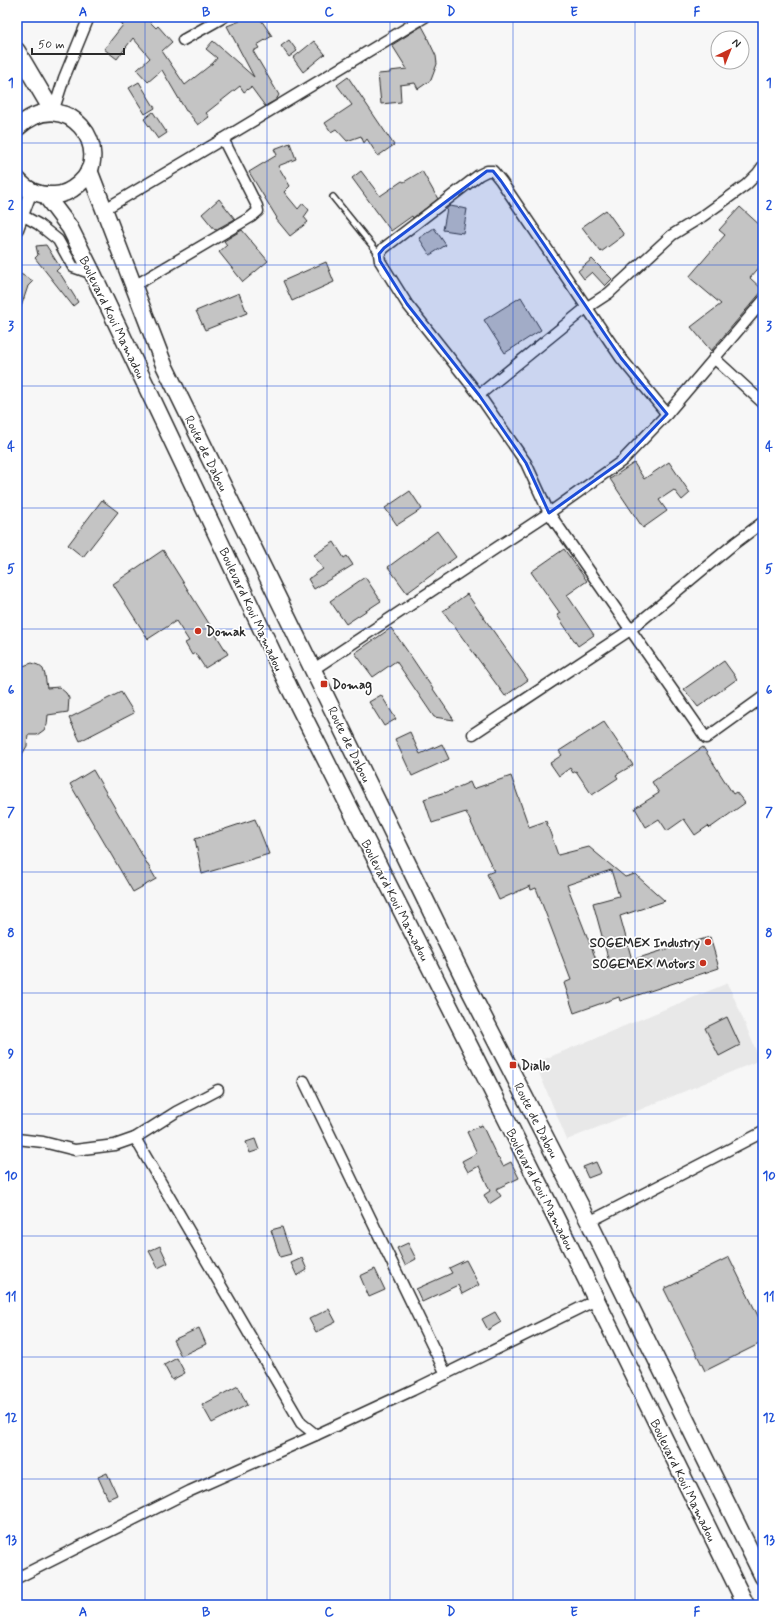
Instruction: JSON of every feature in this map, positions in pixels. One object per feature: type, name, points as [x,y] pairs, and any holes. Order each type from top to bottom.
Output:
[{"type":"main road","points":[[17,51],[53,112]]},
{"type":"main road","points":[[17,128],[27,119],[39,113],[53,112],[66,115],[77,122],[86,132],[91,144],[92,157],[89,170],[82,182],[72,190],[59,195],[38,194]]},
{"type":"main road","name":"Route de Dabou","points":[[89,170],[164,365],[314,669],[467,985],[589,1222]]},
{"type":"main road","name":"Boulevard Koui Mamadou","points":[[17,179],[21,184],[38,194],[70,228],[289,687],[596,1300],[746,1605]]},
{"type":"main road","points":[[589,1222],[763,1577]]},
{"type":"street","points":[[53,112],[89,17]]},
{"type":"street","points":[[183,40],[224,17]]},
{"type":"street","points":[[105,209],[425,17]]},
{"type":"street","points":[[134,286],[251,217],[258,211],[257,206],[223,139]]},
{"type":"street","points":[[479,395],[586,308],[609,293],[672,235],[703,216],[746,185],[763,166]]},
{"type":"street","points":[[667,414],[621,358],[506,187],[493,171],[487,171],[479,175],[384,248],[379,254],[380,261],[406,304],[479,395],[526,463],[549,513],[706,738],[763,697]]},
{"type":"street","points":[[17,229],[22,215],[38,194]]},
{"type":"street","points":[[22,215],[38,224],[58,240],[73,266],[93,274]]},
{"type":"street","points":[[314,669],[549,513],[622,461],[667,414],[763,301]]},
{"type":"street","points":[[714,358],[763,403]]},
{"type":"street","points":[[472,734],[630,630],[734,543],[763,522]]},
{"type":"street","points":[[304,1081],[446,1374]]},
{"type":"street","points":[[17,1139],[43,1142],[75,1150],[115,1145],[135,1138],[176,1112],[218,1090]]},
{"type":"street","points":[[589,1222],[763,1132]]},
{"type":"street","points":[[135,1138],[301,1423],[316,1435]]},
{"type":"street","points":[[17,1578],[190,1491],[316,1435],[446,1374],[596,1300]]},
{"type":"lane","points":[[333,197],[379,254]]},
{"type":"highlighted area","points":[[487,171],[493,171],[501,181],[621,358],[667,414],[622,461],[549,513],[526,463],[479,395],[407,304],[380,261],[379,254],[384,248]]},
{"type":"shaded area","points":[[728,983],[760,1060],[567,1140],[535,1063]]},
{"type":"building","points":[[116,17],[145,17],[156,28],[158,26],[172,42],[162,51],[185,85],[213,63],[217,58],[206,49],[213,41],[254,77],[227,26],[240,21],[237,17],[259,17],[272,36],[257,45],[259,48],[253,51],[279,95],[276,100],[265,106],[251,87],[244,92],[240,86],[206,113],[209,117],[198,125],[186,111],[162,70],[148,82],[137,70],[150,58],[133,38],[117,59],[104,49],[123,25]]},
{"type":"building","points":[[422,26],[436,56],[437,64],[431,80],[418,89],[415,83],[400,85],[401,102],[381,104],[378,74],[407,69],[392,45]]},
{"type":"building","points":[[289,40],[297,51],[289,57],[281,46]]},
{"type":"building","points":[[314,41],[325,54],[303,72],[293,58]]},
{"type":"building","points":[[348,77],[394,145],[378,156],[367,139],[364,143],[361,136],[347,141],[336,129],[331,132],[325,123],[352,105],[337,85]]},
{"type":"building","points":[[139,82],[155,108],[145,114],[129,88]]},
{"type":"building","points":[[153,112],[167,133],[158,139],[144,119]]},
{"type":"building","points":[[290,143],[296,159],[278,166],[290,186],[284,192],[298,209],[303,203],[309,210],[304,217],[308,222],[290,236],[276,219],[277,218],[249,172],[277,155],[274,149]]},
{"type":"building","points":[[361,171],[380,196],[402,181],[404,182],[422,171],[438,199],[413,218],[412,216],[391,231],[352,178]]},
{"type":"building","points":[[219,199],[235,219],[215,230],[202,214]]},
{"type":"building","points":[[450,206],[467,209],[463,233],[443,230],[447,208]]},
{"type":"building","points":[[740,207],[763,228],[763,263],[750,278],[763,290],[711,351],[691,327],[721,304],[689,277],[725,235],[719,230]]},
{"type":"building","points":[[606,210],[624,235],[601,252],[582,227]]},
{"type":"building","points":[[434,228],[446,245],[430,255],[419,238]]},
{"type":"building","points":[[242,230],[268,261],[243,282],[219,252],[227,245],[224,241]]},
{"type":"building","points":[[46,245],[60,267],[56,271],[61,275],[78,302],[73,306],[35,258],[38,255],[36,246]]},
{"type":"building","points":[[592,259],[612,279],[605,286],[592,272],[584,279],[578,271]]},
{"type":"building","points":[[326,262],[334,282],[292,301],[283,281]]},
{"type":"building","points":[[17,272],[33,281],[28,286],[19,313],[17,313]]},
{"type":"building","points":[[239,293],[247,313],[205,330],[196,311]]},
{"type":"building","points":[[521,297],[541,330],[505,353],[484,320]]},
{"type":"building","points":[[669,462],[690,493],[682,500],[674,490],[659,500],[667,511],[643,528],[610,479],[634,463],[644,479]]},
{"type":"building","points":[[410,491],[422,509],[397,525],[385,508]]},
{"type":"building","points":[[102,500],[118,512],[83,557],[68,545]]},
{"type":"building","points":[[437,531],[456,557],[407,593],[388,567]]},
{"type":"building","points":[[334,542],[344,558],[347,556],[353,565],[314,589],[308,579],[323,569],[314,555]]},
{"type":"building","points":[[564,549],[587,581],[567,595],[594,635],[578,646],[557,615],[560,613],[531,572]]},
{"type":"building","points":[[163,550],[228,654],[205,668],[195,653],[192,655],[185,643],[189,641],[176,621],[148,639],[113,584]]},
{"type":"building","points":[[365,577],[381,601],[346,624],[330,601]]},
{"type":"building","points":[[467,594],[528,680],[505,696],[443,611]]},
{"type":"building","points":[[391,628],[454,720],[434,717],[396,661],[373,677],[355,653]]},
{"type":"building","points":[[724,661],[737,679],[698,707],[684,689]]},
{"type":"building","points":[[32,663],[43,669],[47,688],[59,687],[66,693],[69,698],[68,712],[48,715],[47,725],[44,730],[37,735],[28,735],[27,746],[17,763],[18,674],[23,666]]},
{"type":"building","points":[[121,692],[134,713],[80,741],[69,718]]},
{"type":"building","points":[[381,695],[396,719],[384,726],[369,702]]},
{"type":"building","points":[[604,722],[633,765],[616,775],[618,778],[592,795],[576,771],[573,773],[570,768],[559,776],[550,763],[562,755],[559,751]]},
{"type":"building","points":[[410,732],[420,754],[442,744],[449,759],[412,776],[395,739]]},
{"type":"building","points":[[703,747],[733,794],[736,792],[745,803],[710,828],[708,826],[695,835],[684,819],[667,831],[659,819],[646,827],[635,808],[659,793],[652,782]]},
{"type":"building","points":[[93,770],[156,879],[133,892],[70,784]]},
{"type":"building","points":[[511,776],[529,827],[546,821],[558,855],[589,847],[625,877],[635,874],[665,901],[620,916],[632,960],[710,937],[719,968],[620,1001],[619,997],[574,1013],[564,983],[571,980],[536,888],[531,890],[530,886],[499,900],[487,874],[494,871],[466,812],[432,823],[424,799],[445,793],[470,782],[473,789]],"holes":[[[611,870],[619,896],[593,903],[608,958],[597,962],[567,885]]]},
{"type":"building","points":[[255,819],[269,854],[202,874],[195,839]]},
{"type":"building","points":[[727,1017],[740,1045],[719,1056],[705,1028]]},
{"type":"building","points":[[482,1125],[498,1159],[499,1158],[503,1166],[511,1162],[519,1178],[496,1189],[501,1196],[489,1204],[484,1195],[490,1191],[479,1166],[468,1172],[462,1161],[477,1153],[467,1132]]},
{"type":"building","points":[[255,1139],[259,1150],[250,1153],[246,1142]]},
{"type":"building","points":[[596,1162],[601,1173],[588,1178],[583,1167]]},
{"type":"building","points":[[282,1227],[291,1254],[280,1257],[271,1230]]},
{"type":"building","points":[[408,1243],[416,1259],[405,1265],[397,1248]]},
{"type":"building","points":[[160,1246],[168,1263],[158,1268],[149,1251]]},
{"type":"building","points":[[729,1257],[763,1326],[763,1342],[705,1371],[664,1289]]},
{"type":"building","points":[[302,1258],[307,1270],[297,1276],[291,1263]]},
{"type":"building","points":[[466,1260],[479,1285],[462,1294],[458,1285],[422,1302],[416,1289],[452,1273],[449,1268]]},
{"type":"building","points":[[375,1269],[385,1290],[369,1297],[360,1276]]},
{"type":"building","points":[[329,1309],[336,1322],[316,1332],[309,1319]]},
{"type":"building","points":[[495,1312],[501,1322],[488,1330],[482,1319]]},
{"type":"building","points":[[199,1328],[206,1344],[181,1356],[173,1340]]},
{"type":"building","points":[[177,1358],[185,1373],[172,1380],[164,1365]]},
{"type":"building","points":[[238,1386],[247,1405],[212,1423],[202,1405]]},
{"type":"building","points":[[107,1473],[117,1495],[108,1499],[98,1477]]},
{"type":"place","name":"Domak","points":[[198,631]]},
{"type":"place","name":"Domag","points":[[324,684]]},
{"type":"place","name":"SOGEMEX Industry","points":[[708,942]]},
{"type":"place","name":"SOGEMEX Motors","points":[[703,963]]},
{"type":"place","name":"Diallo","points":[[513,1065]]}]
